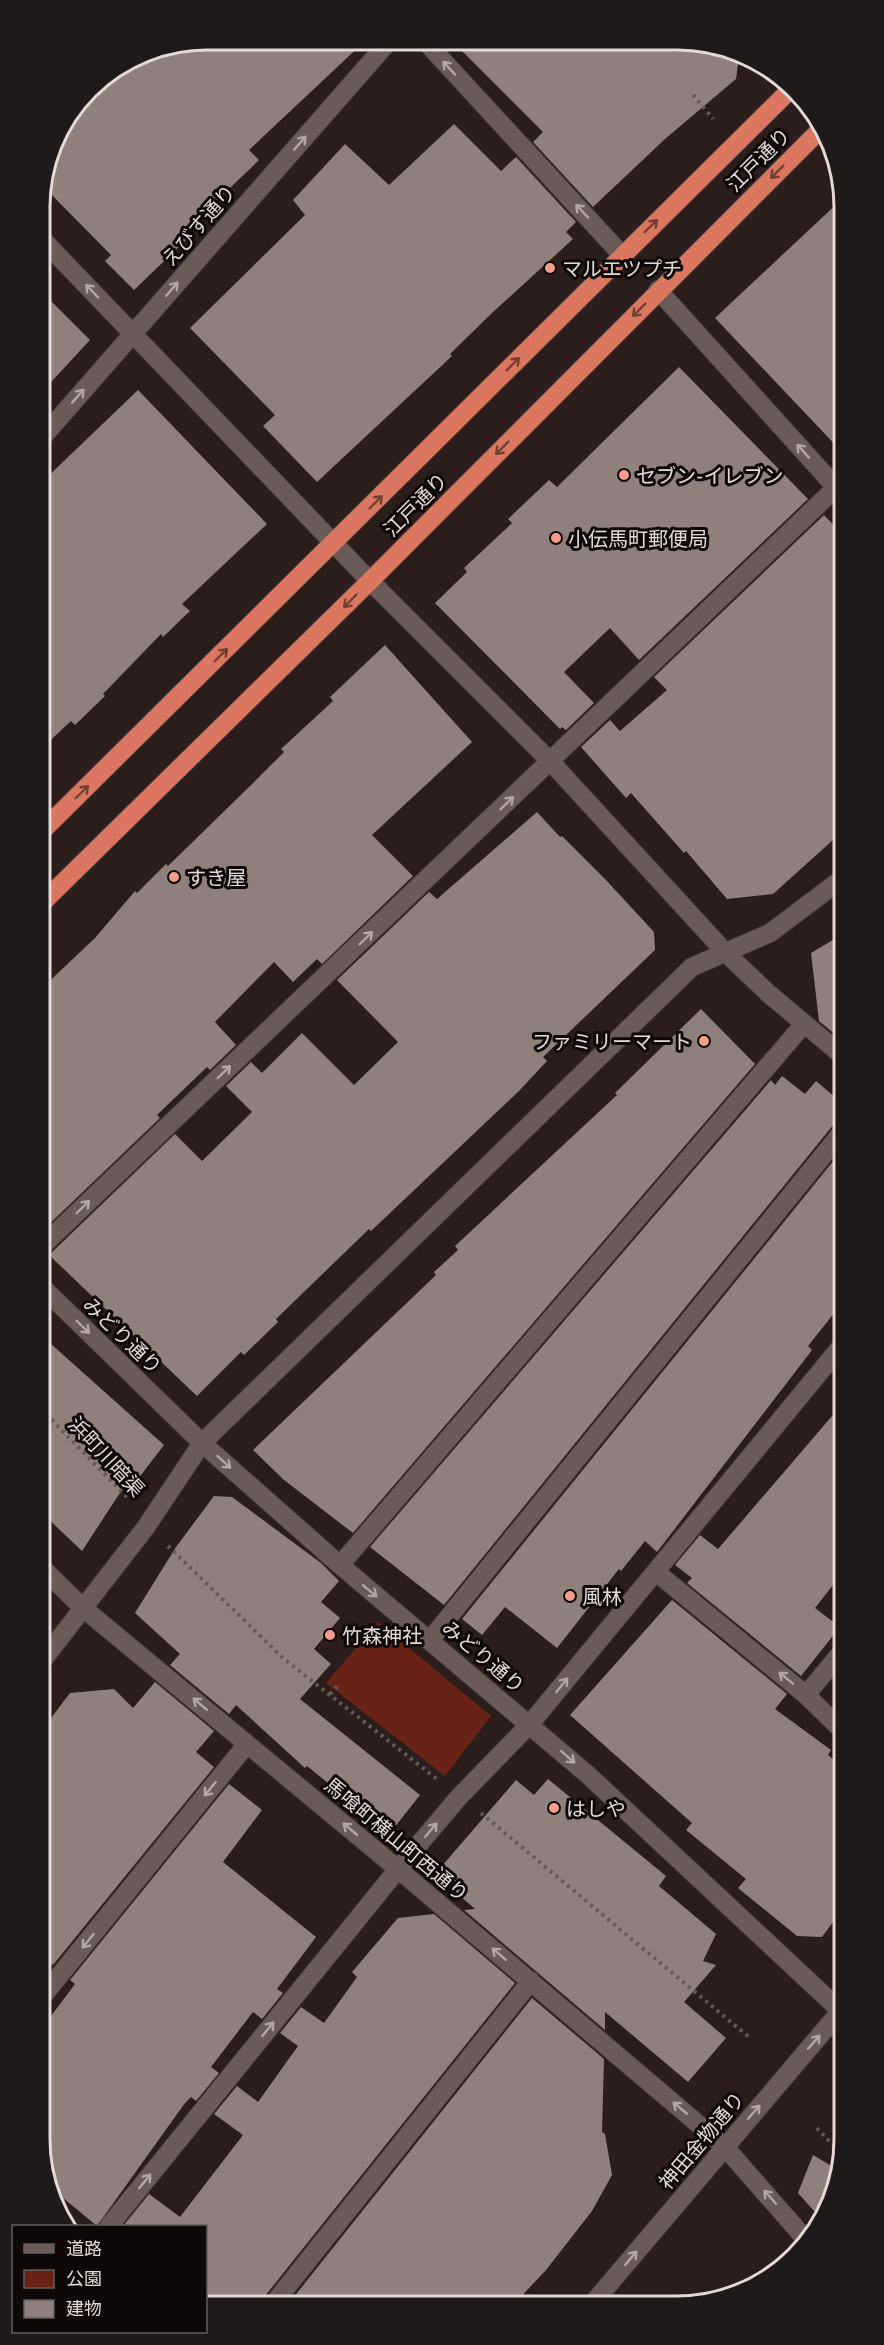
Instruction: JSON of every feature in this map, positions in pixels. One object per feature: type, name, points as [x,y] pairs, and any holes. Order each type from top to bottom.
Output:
[{"type":"highway","name":"江戸通り","points":[[50,823],[335,544],[621,254],[787,93]]},
{"type":"highway","name":"江戸通り","points":[[50,895],[370,581],[816,134]]},
{"type":"street","name":"えびす通り","points":[[50,428],[381,50]]},
{"type":"street","points":[[433,50],[621,254]]},
{"type":"street","points":[[50,247],[370,581],[550,762],[726,953],[834,1049]]},
{"type":"street","points":[[658,290],[834,481]]},
{"type":"street","points":[[50,1238],[834,494]]},
{"type":"street","points":[[50,1651],[146,1527],[202,1443],[692,967],[770,933],[834,885]]},
{"type":"street","points":[[340,1565],[804,1024]]},
{"type":"street","points":[[430,1640],[834,1142]]},
{"type":"street","name":"みどり通り","points":[[50,1295],[202,1443],[340,1565],[587,1774],[834,2002]]},
{"type":"street","points":[[110,2225],[398,1869],[459,1797],[530,1724],[834,1355]]},
{"type":"street","points":[[656,1572],[806,1695],[834,1722]]},
{"type":"street","name":"馬喰町横山町西通り","points":[[50,1576],[83,1608],[398,1869],[724,2146],[802,2235]]},
{"type":"street","points":[[806,1695],[834,1661]]},
{"type":"street","points":[[50,1987],[247,1744]]},
{"type":"street","points":[[280,2296],[531,1982]]},
{"type":"street","name":"神田金物通り","points":[[599,2296],[724,2146],[834,2022]]},
{"type":"path","points":[[693,96],[713,119]]},
{"type":"path","name":"浜町川暗渠","points":[[50,1418],[128,1497],[146,1527]]},
{"type":"path","points":[[168,1546],[284,1659],[459,1797],[750,2038]]},
{"type":"path","points":[[330,1694],[340,1683]]},
{"type":"path","points":[[817,2128],[834,2146]]},
{"type":"green space","points":[[378,1622],[491,1716],[445,1776],[326,1683]]},
{"type":"building","points":[[355,50],[249,150],[259,160],[182,234],[187,239],[134,290],[105,261],[111,255],[50,193],[61,146],[76,119],[103,88],[137,66],[156,58],[186,51]]},
{"type":"building","points":[[461,50],[688,50],[708,53],[738,62],[736,79],[665,139],[593,207],[533,142],[543,132]]},
{"type":"building","points":[[454,124],[501,171],[516,157],[576,222],[566,232],[573,239],[492,313],[450,354],[452,356],[317,482],[263,426],[275,415],[190,328],[305,215],[293,200],[345,144],[389,185]]},
{"type":"building","points":[[834,207],[834,444],[715,318]]},
{"type":"building","points":[[50,300],[90,340],[50,383]]},
{"type":"building","points":[[679,367],[808,499],[639,660],[610,628],[564,672],[594,703],[566,730],[562,727],[560,729],[435,603],[467,572],[464,568],[512,523],[508,519],[549,480],[557,487]]},
{"type":"building","points":[[138,390],[267,524],[182,604],[190,611],[163,637],[161,634],[103,694],[105,696],[75,725],[71,721],[50,741],[50,474]]},
{"type":"building","points":[[824,515],[834,526],[834,839],[773,894],[727,899],[686,851],[684,853],[631,793],[626,798],[581,747],[610,720],[620,731],[667,690],[654,677]]},
{"type":"building","points":[[385,645],[472,742],[372,835],[413,876],[322,964],[317,959],[293,982],[274,962],[215,1022],[236,1045],[210,1070],[207,1067],[157,1115],[160,1118],[50,1223],[50,980],[95,938],[135,891],[137,893],[166,864],[168,866],[284,752],[281,749],[333,701],[330,697]]},
{"type":"building","points":[[537,812],[606,880],[654,932],[655,950],[543,1057],[547,1061],[519,1091],[371,1231],[369,1229],[276,1319],[278,1322],[244,1355],[241,1352],[197,1396],[50,1254],[175,1134],[202,1161],[252,1112],[226,1086],[251,1062],[262,1073],[302,1033],[354,1085],[398,1042],[337,980],[429,892],[437,899]]},
{"type":"building","points":[[834,939],[834,1034],[819,1021],[811,953]]},
{"type":"building","points":[[701,1009],[755,1064],[353,1533],[284,1480],[253,1450],[436,1275],[434,1272],[458,1250],[455,1246],[617,1095],[615,1093]]},
{"type":"building","points":[[782,1076],[805,1094],[816,1081],[834,1096],[834,1124],[444,1605],[370,1547],[771,1080],[775,1085]]},
{"type":"building","points":[[834,1160],[834,1313],[808,1346],[812,1350],[657,1552],[645,1541],[621,1571],[619,1569],[557,1648],[505,1607],[482,1635],[462,1619]]},
{"type":"building","points":[[50,1343],[164,1445],[135,1483],[129,1479],[82,1551],[50,1521]]},
{"type":"building","points":[[834,1414],[834,1584],[815,1608],[834,1622],[834,1635],[801,1676],[687,1583],[692,1578],[675,1565],[700,1535],[718,1549]]},
{"type":"building","points":[[214,1496],[232,1497],[321,1563],[339,1581],[321,1602],[340,1618],[314,1649],[331,1664],[300,1699],[420,1795],[390,1833],[307,1766],[305,1768],[236,1705],[229,1714],[170,1665],[180,1654],[135,1613],[176,1547]]},
{"type":"building","points":[[672,1600],[787,1694],[775,1709],[831,1750],[828,1755],[834,1760],[834,1921],[822,1937],[797,1936],[738,1888],[746,1879],[686,1830],[692,1823],[570,1715]]},
{"type":"building","points":[[155,1682],[214,1731],[196,1752],[214,1767],[53,1965],[50,1963],[50,1719],[70,1693],[114,1689],[133,1708]]},
{"type":"building","points":[[548,1779],[666,1876],[659,1886],[716,1934],[703,1961],[716,1965],[684,2002],[726,2038],[688,2082],[605,2012],[605,2030],[464,1910],[475,1909],[435,1874],[516,1780],[534,1795]]},
{"type":"building","points":[[229,1784],[262,1810],[223,1862],[316,1937],[277,1989],[283,1993],[262,2019],[253,2012],[211,2067],[219,2073],[196,2101],[191,2097],[185,2103],[98,2225],[61,2196],[50,2149],[50,2017],[75,1984],[70,1980]]},
{"type":"building","points":[[434,1914],[515,1983],[265,2296],[207,2296],[207,2225],[124,2225],[149,2194],[180,2217],[243,2135],[214,2114],[237,2086],[258,2102],[298,2046],[280,2033],[301,2007],[324,2023],[357,1977],[352,1972],[398,1918]]},
{"type":"building","points":[[532,1998],[604,2059],[602,2132],[605,2134],[612,2175],[592,2211],[546,2270],[522,2296],[295,2296]]},
{"type":"building","points":[[813,2155],[832,2166],[823,2199],[815,2213],[798,2193]]},
{"type":"place","name":"マルエツプチ","points":[[550,268]]},
{"type":"place","name":"セブン-イレブン","points":[[624,475]]},
{"type":"place","name":"小伝馬町郵便局","points":[[556,538]]},
{"type":"place","name":"すき屋","points":[[174,877]]},
{"type":"place","name":"ファミリーマート","points":[[704,1041]]},
{"type":"place","name":"風林","points":[[570,1596]]},
{"type":"place","name":"竹森神社","points":[[330,1635]]},
{"type":"place","name":"はしや","points":[[554,1808]]}]
